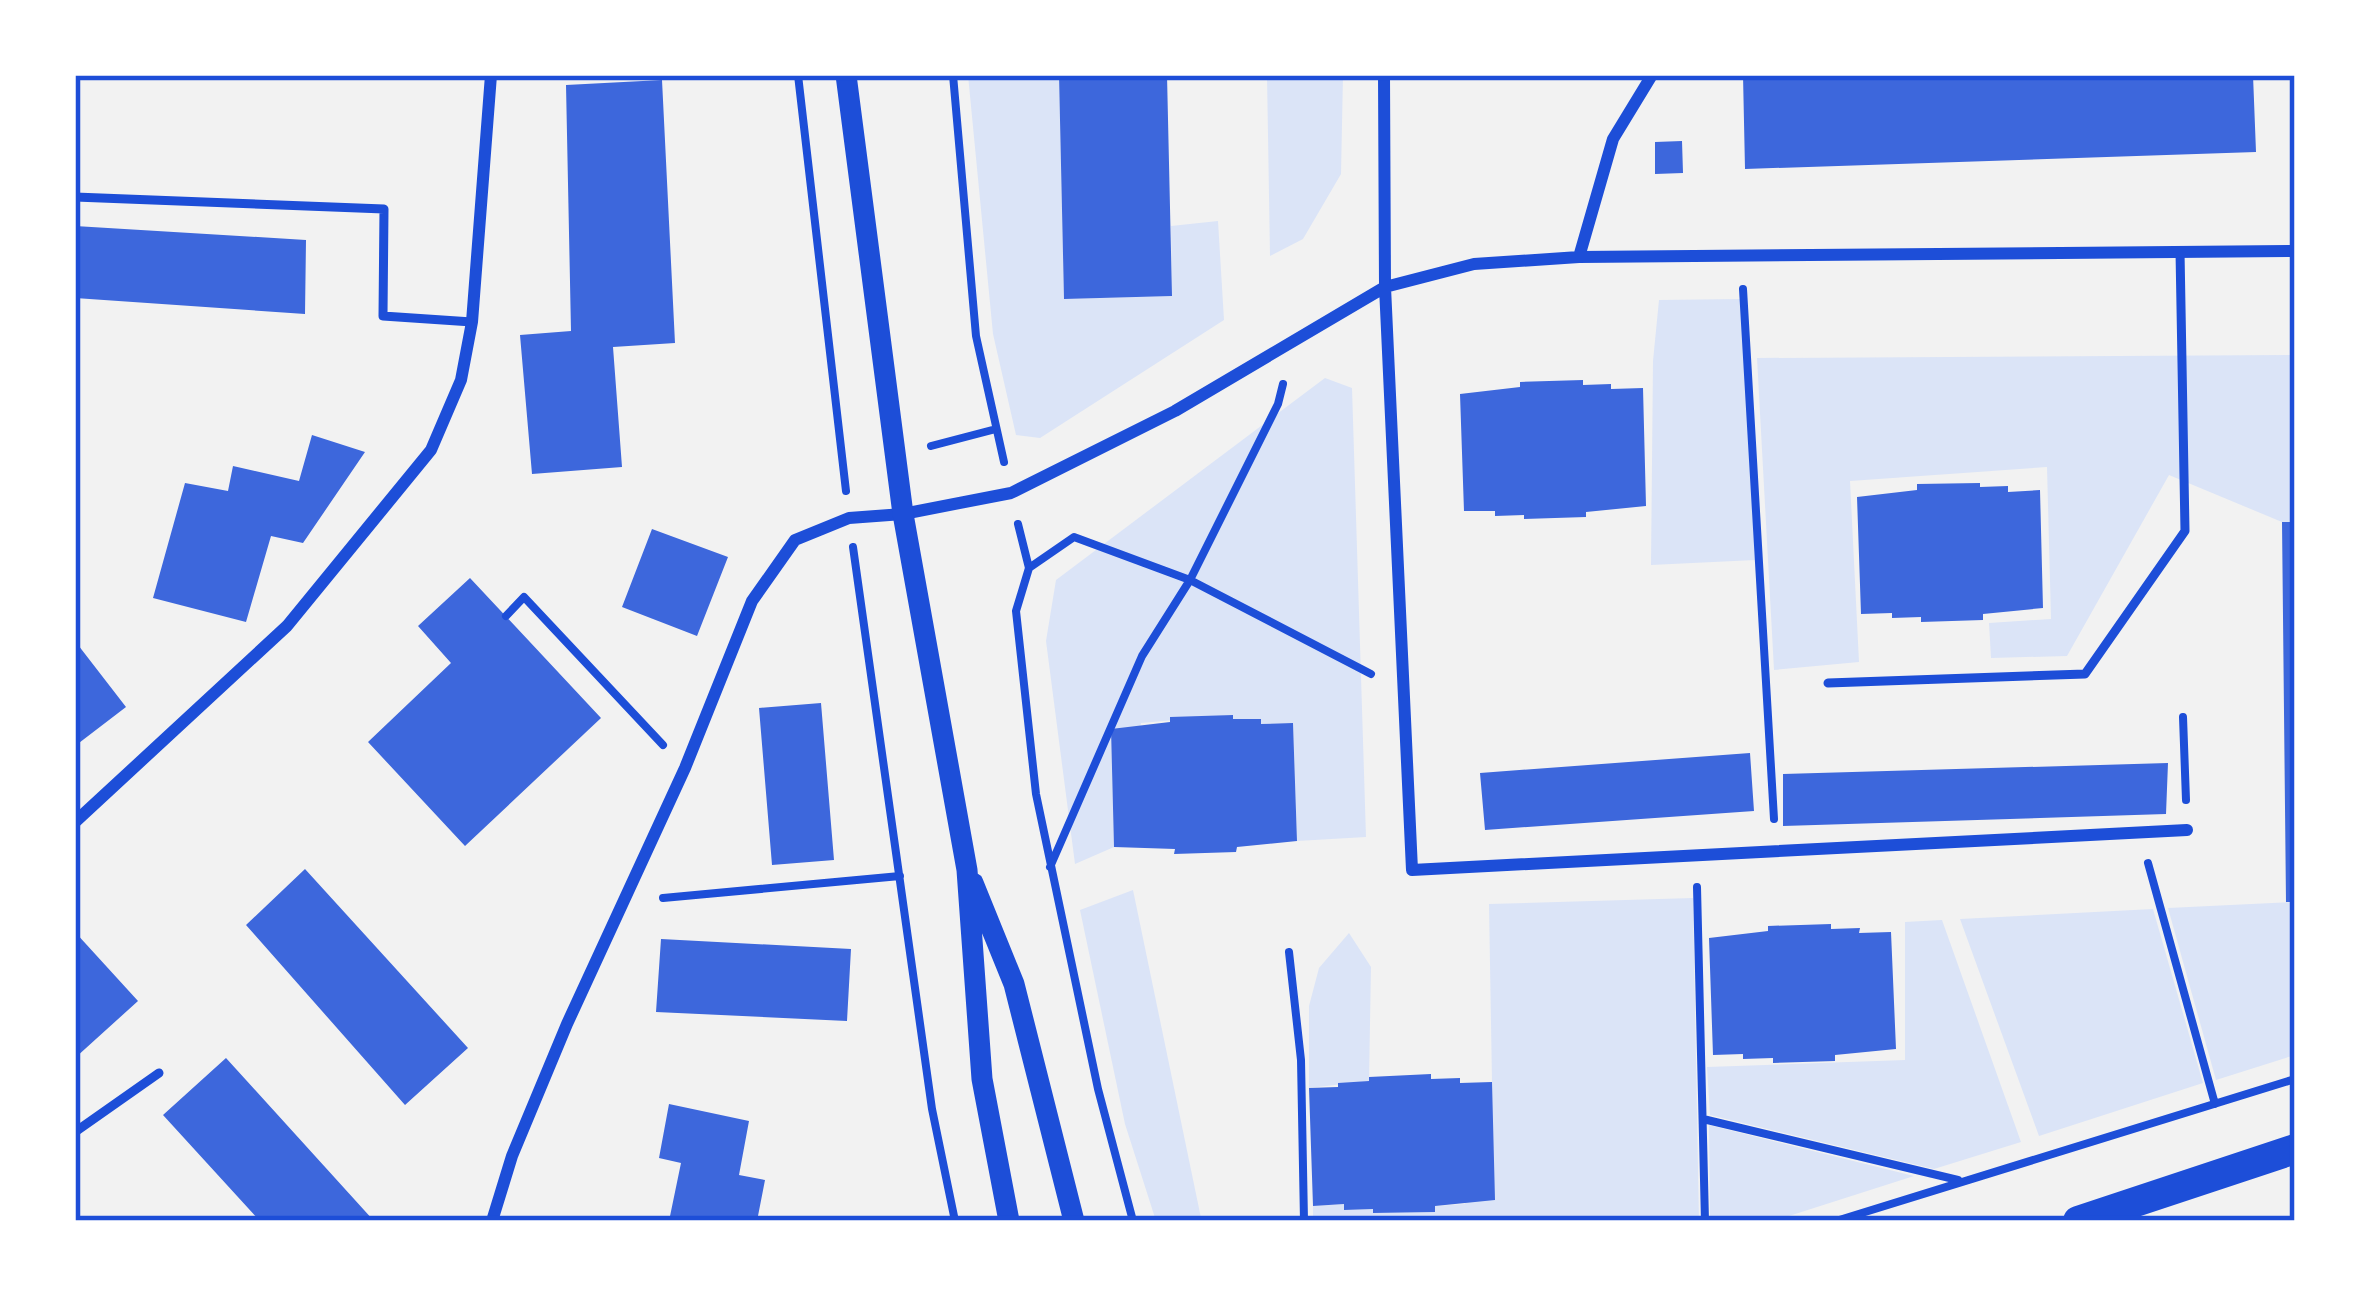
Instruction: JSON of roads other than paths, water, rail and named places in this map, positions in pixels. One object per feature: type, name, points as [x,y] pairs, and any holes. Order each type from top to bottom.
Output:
[{"type":"main road","points":[[2078,1221],[2295,1149]]},
{"type":"street","points":[[75,822],[286,626],[431,450],[461,380],[472,322],[490,75]]},
{"type":"street","points":[[846,75],[903,514],[968,870],[982,1079],[1009,1221]]},
{"type":"street","points":[[1384,75],[1385,287],[1412,870],[2187,830]]},
{"type":"street","points":[[1580,257],[1613,139],[1652,75]]},
{"type":"street","points":[[492,1221],[512,1156],[685,768],[752,602],[795,540],[849,518],[903,514],[1011,493],[1175,411],[1385,287],[1474,264],[1580,257],[2295,250]]},
{"type":"street","points":[[968,870],[1014,984],[1074,1221]]},
{"type":"lane","points":[[75,197],[384,209],[383,316],[472,322]]},
{"type":"lane","points":[[1828,683],[2086,674],[2185,531],[2180,251]]},
{"type":"lane","points":[[75,1132],[159,1073]]}]
